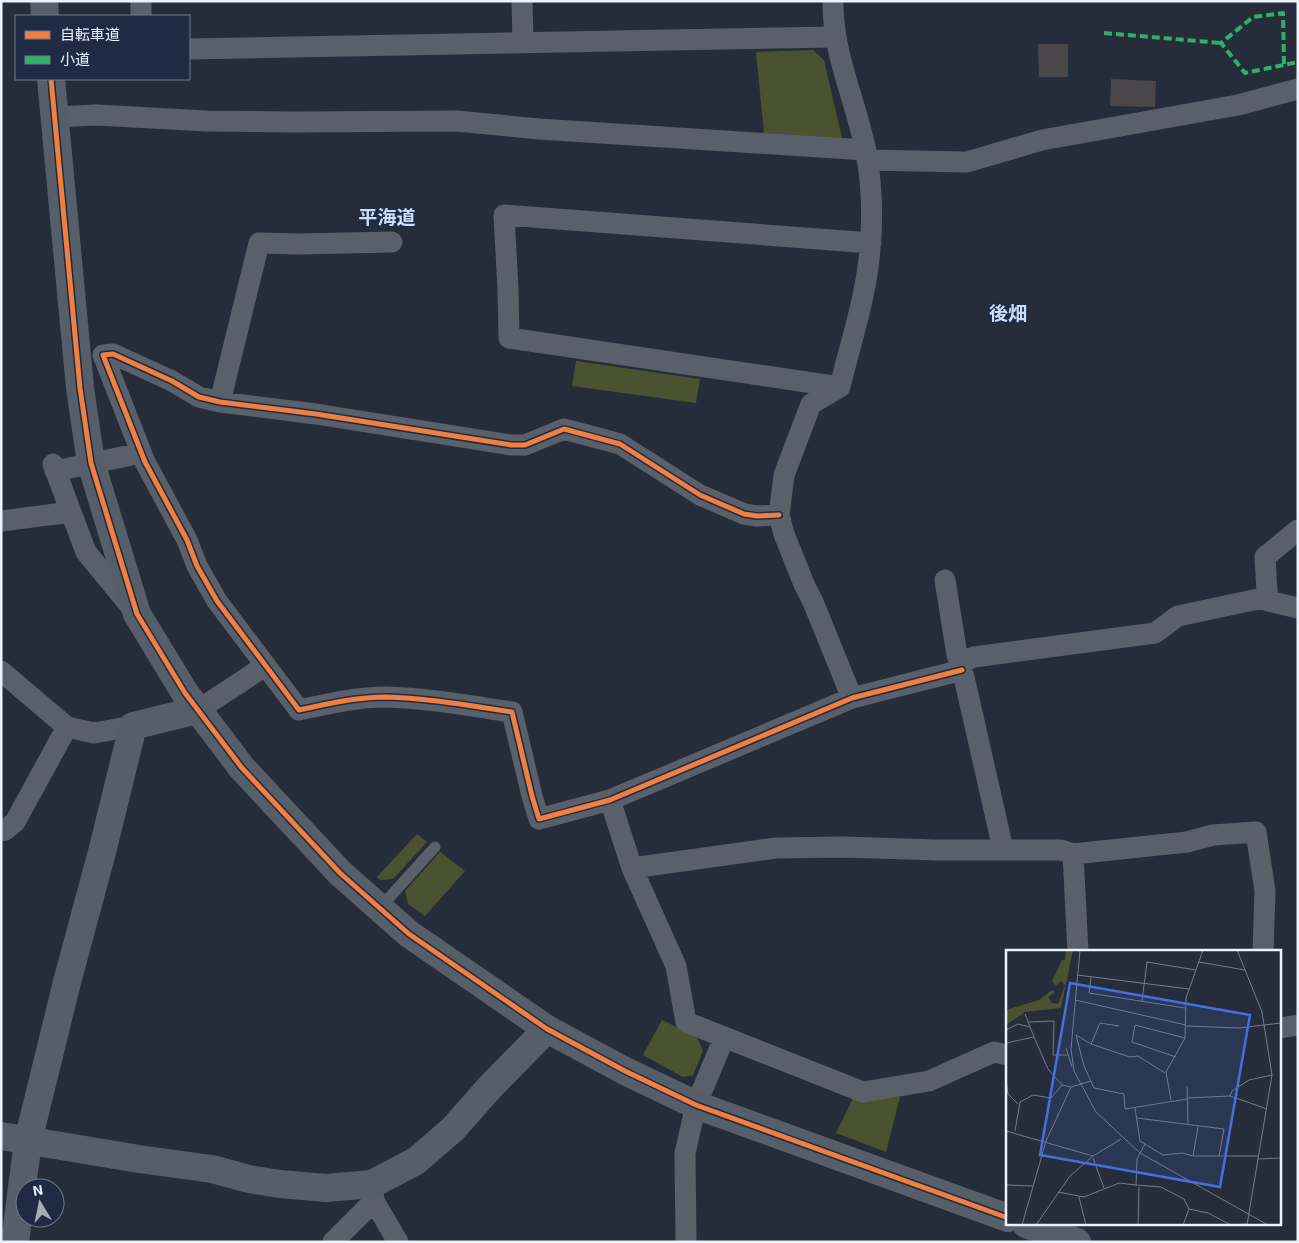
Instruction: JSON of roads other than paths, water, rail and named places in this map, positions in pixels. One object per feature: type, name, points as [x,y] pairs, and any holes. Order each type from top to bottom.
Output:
[{"type":"street","points":[[44,1],[45,15]]},
{"type":"street","points":[[141,1],[141,15]]},
{"type":"street","points":[[522,1],[523,42]]},
{"type":"street","points":[[833,1],[835,37],[866,155],[871,184],[871,244],[860,308],[840,387],[811,404],[784,475],[779,516],[784,534],[804,584],[852,698]]},
{"type":"street","points":[[190,49],[835,37]]},
{"type":"street","points":[[51,80],[80,388],[91,463],[137,614]]},
{"type":"street","points":[[55,117],[96,115],[207,121],[292,122],[457,121],[540,130],[966,162],[1042,140],[1238,105],[1298,89]]},
{"type":"street","points":[[840,387],[509,338],[504,215],[871,244]]},
{"type":"street","points":[[220,402],[260,243],[392,242]]},
{"type":"street","points":[[779,516],[744,514],[700,495],[620,444],[564,429],[525,445],[511,445],[316,414],[220,402],[199,397],[172,381],[113,354],[103,356],[141,453],[187,540],[197,566],[213,594],[298,710],[346,700],[385,697],[437,701],[512,712],[539,819],[610,800],[852,698],[961,666],[974,658],[1155,633],[1178,616],[1264,598],[1268,601],[1298,608]]},
{"type":"street","points":[[141,453],[91,463],[54,467],[86,552],[137,614],[198,710],[242,768],[340,873],[380,909],[409,934],[548,1029],[625,1071],[696,1105],[1006,1217]]},
{"type":"street","points":[[1,521],[71,512]]},
{"type":"street","points":[[1264,598],[1267,592],[1265,557],[1298,530]]},
{"type":"street","points":[[945,580],[961,666],[1003,849]]},
{"type":"street","points":[[1,671],[67,727],[94,732],[133,726],[198,710],[265,666]]},
{"type":"street","points":[[15,1242],[28,1141],[66,982],[102,852],[133,726]]},
{"type":"street","points":[[1,831],[15,822],[67,727]]},
{"type":"street","points":[[610,800],[632,868],[676,966],[686,1022],[863,1092],[929,1080],[994,1052],[1006,1055]]},
{"type":"street","points":[[632,868],[776,848],[1060,850],[1073,854],[1187,842],[1213,836],[1256,832],[1265,891],[1263,950]]},
{"type":"street","points":[[1073,854],[1078,950]]},
{"type":"street","points":[[1282,1028],[1298,1025]]},
{"type":"street","points":[[333,1242],[373,1193],[416,1161],[453,1129],[491,1086],[548,1029]]},
{"type":"street","points":[[686,1242],[685,1152],[696,1105],[724,1038]]},
{"type":"street","points":[[1,1136],[212,1169],[249,1179],[280,1184],[373,1193]]},
{"type":"street","points":[[373,1193],[398,1242]]},
{"type":"street","points":[[1032,1226],[1077,1242]]},
{"type":"lane","points":[[380,909],[435,846]]},
{"type":"district","name":"平海道","points":[[387,216]]},
{"type":"district","name":"後畑","points":[[1008,312]]}]
